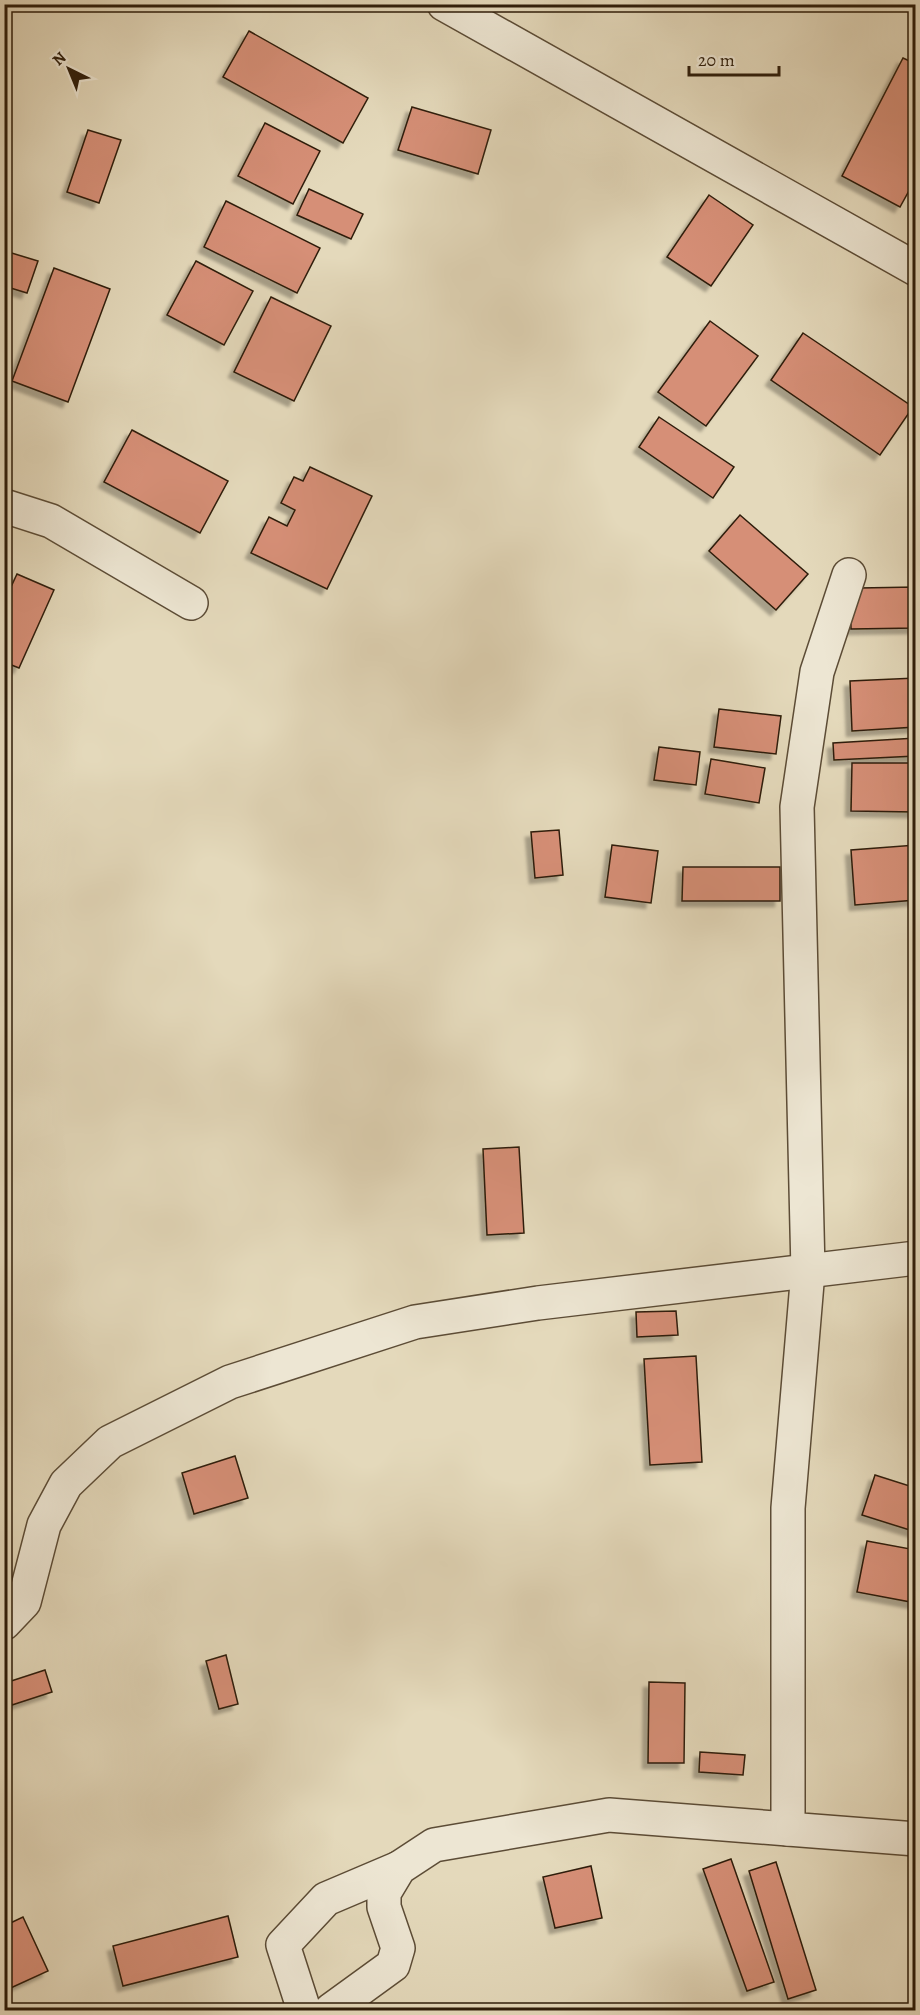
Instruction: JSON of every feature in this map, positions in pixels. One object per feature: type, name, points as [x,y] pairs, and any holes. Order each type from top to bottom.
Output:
[{"type":"street","points":[[444,4],[915,269]]},
{"type":"street","points":[[4,506],[51,521],[191,603]]},
{"type":"street","points":[[788,1829],[788,1508],[808,1271],[797,807],[817,672],[849,575]]},
{"type":"street","points":[[4,1623],[24,1602],[44,1525],[66,1484],[110,1442],[230,1382],[415,1322],[538,1303],[915,1258]]},
{"type":"street","points":[[304,2010],[282,1945],[326,1899],[399,1868],[434,1845],[609,1815],[915,1839]]},
{"type":"street","points":[[331,2010],[393,1965],[398,1948],[384,1907],[384,1893],[399,1868]]},
{"type":"building","points":[[249,31],[368,98],[343,143],[223,77]]},
{"type":"building","points":[[903,58],[916,64],[916,178],[900,207],[842,176]]},
{"type":"building","points":[[412,107],[491,130],[478,174],[398,150]]},
{"type":"building","points":[[265,123],[320,151],[293,204],[238,176]]},
{"type":"building","points":[[88,130],[121,140],[99,203],[67,192]]},
{"type":"building","points":[[309,189],[363,214],[351,239],[297,215]]},
{"type":"building","points":[[709,195],[753,225],[711,286],[667,257]]},
{"type":"building","points":[[226,201],[320,248],[297,293],[204,247]]},
{"type":"building","points":[[5,251],[38,261],[27,293],[4,286]]},
{"type":"building","points":[[196,261],[253,291],[224,345],[167,315]]},
{"type":"building","points":[[54,268],[110,289],[68,402],[12,381]]},
{"type":"building","points":[[271,297],[331,326],[294,401],[234,372]]},
{"type":"building","points":[[710,321],[758,356],[706,426],[658,392]]},
{"type":"building","points":[[803,333],[913,407],[880,455],[771,380]]},
{"type":"building","points":[[659,417],[734,467],[713,498],[639,447]]},
{"type":"building","points":[[132,430],[228,481],[200,533],[104,482]]},
{"type":"building","points":[[310,467],[372,496],[327,589],[251,553],[269,517],[287,526],[295,510],[281,503],[294,477],[303,481]]},
{"type":"building","points":[[740,515],[808,574],[776,610],[709,551]]},
{"type":"building","points":[[17,574],[54,590],[19,668],[4,662],[4,602]]},
{"type":"building","points":[[916,587],[916,628],[851,629],[850,597],[859,588]]},
{"type":"building","points":[[916,678],[916,727],[852,731],[850,681]]},
{"type":"building","points":[[719,709],[781,716],[776,754],[714,747]]},
{"type":"building","points":[[916,738],[916,756],[834,760],[833,743]]},
{"type":"building","points":[[659,747],[700,752],[696,785],[654,780]]},
{"type":"building","points":[[711,759],[765,768],[759,803],[705,794]]},
{"type":"building","points":[[852,763],[916,763],[916,812],[851,811]]},
{"type":"building","points":[[559,830],[563,875],[535,878],[531,832]]},
{"type":"building","points":[[612,845],[658,851],[651,903],[605,897]]},
{"type":"building","points":[[916,845],[916,900],[855,905],[851,850]]},
{"type":"building","points":[[683,867],[780,867],[780,901],[682,901]]},
{"type":"building","points":[[519,1147],[524,1233],[487,1235],[483,1149]]},
{"type":"building","points":[[676,1311],[678,1335],[637,1337],[636,1312]]},
{"type":"building","points":[[696,1356],[702,1462],[650,1465],[644,1359]]},
{"type":"building","points":[[235,1456],[248,1498],[194,1514],[182,1473]]},
{"type":"building","points":[[875,1475],[916,1488],[916,1532],[862,1515]]},
{"type":"building","points":[[867,1541],[916,1550],[916,1603],[857,1592]]},
{"type":"building","points":[[226,1655],[238,1704],[219,1709],[206,1661]]},
{"type":"building","points":[[45,1670],[52,1692],[12,1705],[5,1683]]},
{"type":"building","points":[[649,1682],[685,1683],[684,1763],[648,1763]]},
{"type":"building","points":[[700,1752],[745,1755],[743,1775],[699,1772]]},
{"type":"building","points":[[731,1859],[774,1982],[747,1991],[703,1869]]},
{"type":"building","points":[[776,1862],[816,1990],[788,1999],[749,1871]]},
{"type":"building","points":[[591,1866],[602,1918],[555,1928],[543,1877]]},
{"type":"building","points":[[228,1916],[238,1957],[123,1986],[113,1946]]},
{"type":"building","points":[[23,1917],[48,1971],[4,1991],[4,1926]]}]
